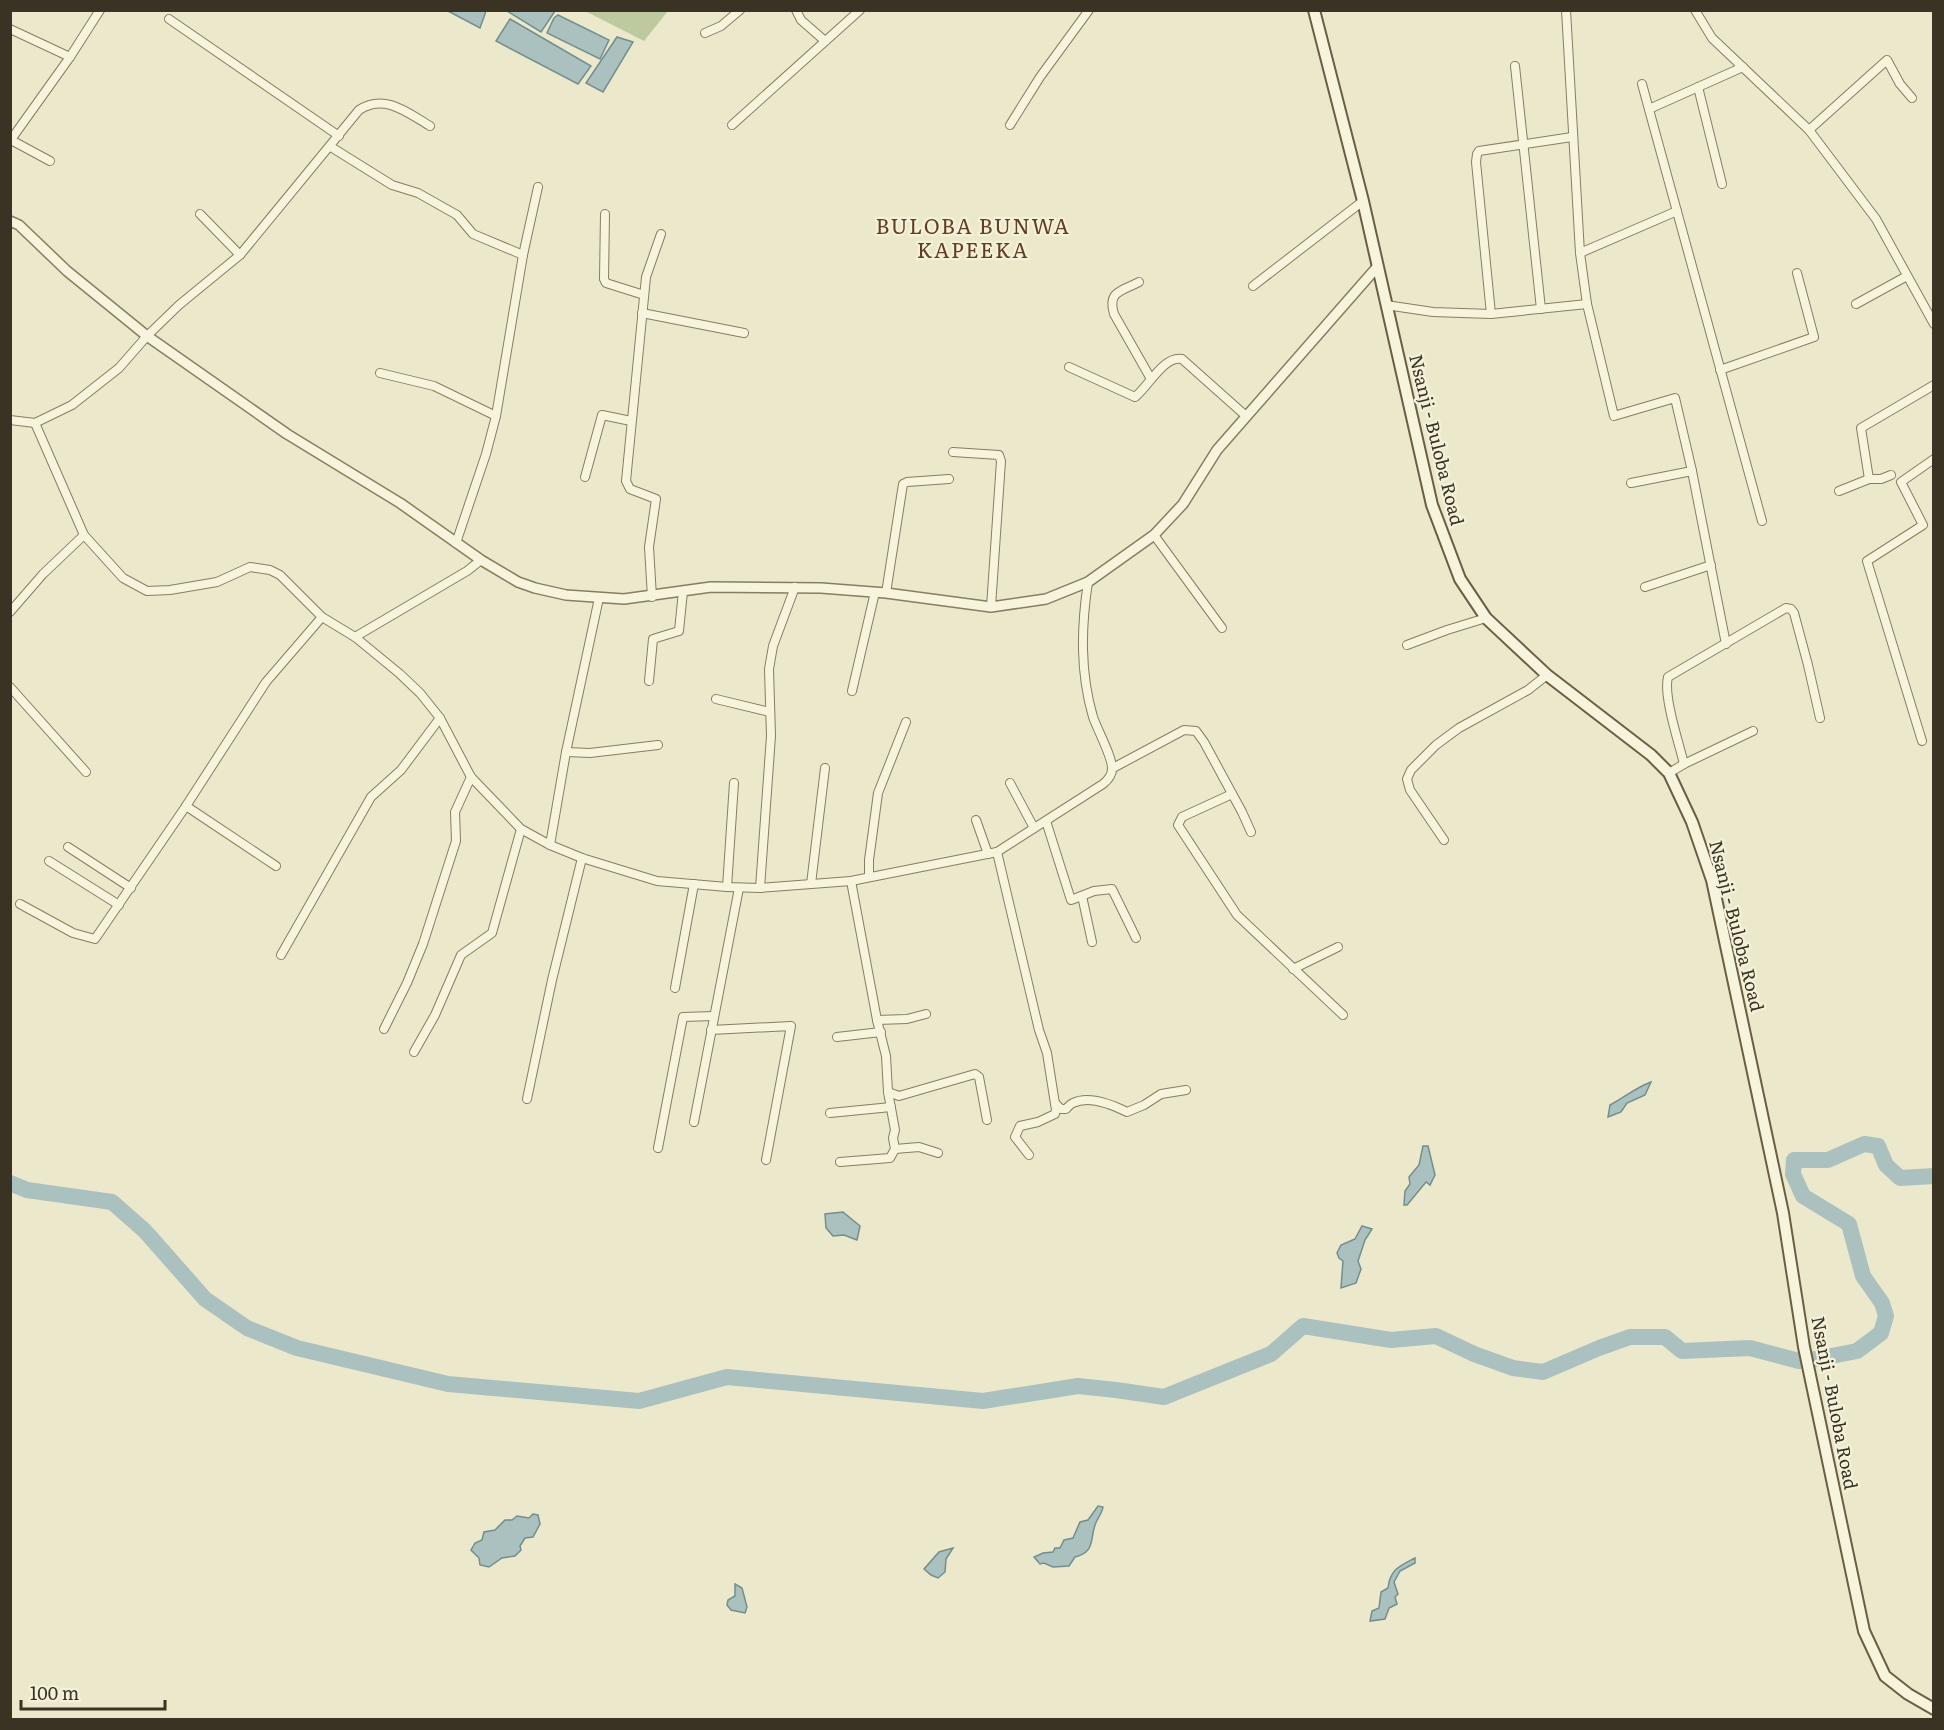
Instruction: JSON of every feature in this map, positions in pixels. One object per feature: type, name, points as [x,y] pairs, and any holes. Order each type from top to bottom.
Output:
[{"type":"main road","name":"Nsanji - Buloba Road","points":[[1314,10],[1363,201],[1432,506],[1460,579],[1486,618],[1547,675],[1651,755],[1669,773],[1692,822],[1712,880],[1783,1213],[1804,1347],[1864,1631],[1885,1676],[1934,1710]]},
{"type":"street","points":[[50,161],[11,141],[100,10]]},
{"type":"street","points":[[705,33],[721,26],[740,10]]},
{"type":"street","points":[[796,10],[801,20],[825,41]]},
{"type":"street","points":[[732,124],[860,10]]},
{"type":"street","points":[[1010,125],[1040,77],[1089,10]]},
{"type":"street","points":[[1566,10],[1580,253],[1587,304],[1614,416],[1675,398],[1692,471],[1726,644]]},
{"type":"street","points":[[1695,10],[1712,38],[1809,130],[1876,219],[1934,324]]},
{"type":"street","points":[[170,19],[339,136]]},
{"type":"street","points":[[10,29],[70,57]]},
{"type":"street","points":[[1809,130],[1887,60],[1900,84],[1912,98]]},
{"type":"street","points":[[1515,66],[1541,309]]},
{"type":"street","points":[[1649,109],[1743,67]]},
{"type":"street","points":[[1642,84],[1762,521]]},
{"type":"street","points":[[1698,87],[1722,184]]},
{"type":"street","points":[[10,420],[35,423],[72,405],[119,368],[179,305],[240,255],[331,147],[359,110],[376,103],[395,105],[429,126]]},
{"type":"street","points":[[1491,314],[1477,154],[1479,151],[1572,137]]},
{"type":"street","points":[[331,147],[392,185],[418,193],[457,215],[473,234],[523,255]]},
{"type":"street","points":[[456,543],[486,454],[496,416],[523,255],[538,187]]},
{"type":"street","points":[[1253,286],[1363,201]]},
{"type":"street","points":[[1580,253],[1677,212]]},
{"type":"street","points":[[200,214],[240,255]]},
{"type":"street","points":[[605,214],[604,279],[606,283],[644,295]]},
{"type":"street","points":[[10,221],[19,225],[67,271],[147,336],[287,434],[400,503],[481,560],[518,582],[534,588],[566,595],[624,599],[652,597],[711,587],[795,588],[886,593],[992,607],[1046,599],[1088,582],[1154,535],[1183,504],[1217,450],[1378,266]]},
{"type":"street","points":[[652,597],[649,547],[656,498],[630,489],[626,481],[646,278],[661,234]]},
{"type":"street","points":[[1720,370],[1814,337],[1797,273]]},
{"type":"street","points":[[1856,304],[1907,276]]},
{"type":"street","points":[[1139,282],[1116,294],[1112,298],[1111,305],[1151,379]]},
{"type":"street","points":[[1386,305],[1432,312],[1491,314],[1587,304]]},
{"type":"street","points":[[642,313],[744,333]]},
{"type":"street","points":[[1069,368],[1135,397],[1170,361],[1174,358],[1182,359],[1246,416]]},
{"type":"street","points":[[380,373],[434,386],[496,416]]},
{"type":"street","points":[[1869,479],[1861,428],[1934,385]]},
{"type":"street","points":[[585,477],[602,415],[632,421]]},
{"type":"street","points":[[35,423],[84,536],[123,578],[147,591],[170,590],[217,582],[250,567],[270,570],[280,575],[322,617],[355,637],[420,693],[440,718],[471,777],[520,829],[582,858],[657,881],[739,888],[852,881],[992,853],[1103,784],[1111,777],[1113,768],[1093,717],[1085,685],[1082,620],[1088,582]]},
{"type":"street","points":[[953,452],[999,455],[1001,461],[992,607]]},
{"type":"street","points":[[1922,741],[1867,561],[1923,525],[1901,482],[1934,459]]},
{"type":"street","points":[[1631,483],[1692,471]]},
{"type":"street","points":[[1839,491],[1869,479],[1881,479],[1891,475]]},
{"type":"street","points":[[886,593],[903,484],[949,479]]},
{"type":"street","points":[[1154,535],[1222,628]]},
{"type":"street","points":[[10,612],[43,574],[84,536]]},
{"type":"street","points":[[355,637],[467,571],[481,560]]},
{"type":"street","points":[[1645,587],[1711,565]]},
{"type":"street","points":[[760,888],[771,736],[769,669],[773,646],[795,588]]},
{"type":"street","points":[[649,681],[653,639],[679,631],[683,591]]},
{"type":"street","points":[[852,691],[875,592]]},
{"type":"street","points":[[550,845],[566,752],[599,598]]},
{"type":"street","points":[[1684,764],[1666,679],[1786,608],[1793,610],[1809,665],[1820,718]]},
{"type":"street","points":[[20,904],[73,933],[95,939],[186,806],[266,682],[322,617]]},
{"type":"street","points":[[1407,645],[1486,618]]},
{"type":"street","points":[[1444,840],[1410,790],[1407,779],[1411,770],[1436,745],[1459,728],[1527,690],[1547,675]]},
{"type":"street","points":[[10,687],[86,772]]},
{"type":"street","points":[[716,699],[770,712]]},
{"type":"street","points":[[280,955],[371,796],[401,770],[440,718]]},
{"type":"street","points":[[869,877],[869,860],[878,793],[906,722]]},
{"type":"street","points":[[1113,768],[1184,730],[1196,731],[1251,832]]},
{"type":"street","points":[[1669,773],[1753,731]]},
{"type":"street","points":[[566,752],[590,753],[658,745]]},
{"type":"street","points":[[811,884],[825,768]]},
{"type":"street","points":[[384,1029],[423,944],[456,841],[455,812],[471,777]]},
{"type":"street","points":[[727,887],[734,783]]},
{"type":"street","points":[[1010,783],[1034,828]]},
{"type":"street","points":[[1232,794],[1188,813],[1182,817],[1178,825],[1237,915],[1343,1015]]},
{"type":"street","points":[[186,806],[276,866]]},
{"type":"street","points":[[976,820],[992,853],[1047,1053],[1055,1103],[1055,1114],[1038,1122],[1020,1126],[1015,1137],[1029,1155]]},
{"type":"street","points":[[1046,821],[1071,900],[1094,891],[1112,889],[1136,938]]},
{"type":"street","points":[[414,1052],[435,1015],[461,955],[492,933],[520,829]]},
{"type":"street","points":[[68,847],[131,888]]},
{"type":"street","points":[[527,1099],[552,980],[582,858]]},
{"type":"street","points":[[49,861],[119,905]]},
{"type":"street","points":[[840,1162],[890,1158],[895,1149],[893,1138],[895,1130],[888,1092],[886,1056],[852,881]]},
{"type":"street","points":[[675,988],[694,884]]},
{"type":"street","points":[[694,1122],[739,888]]},
{"type":"street","points":[[1082,896],[1092,942]]},
{"type":"street","points":[[1293,969],[1338,947]]},
{"type":"street","points":[[878,1020],[908,1019],[926,1014]]},
{"type":"street","points":[[658,1148],[682,1017],[714,1016]]},
{"type":"street","points":[[711,1030],[791,1026],[766,1160]]},
{"type":"street","points":[[837,1037],[881,1032]]},
{"type":"street","points":[[888,1092],[898,1096],[975,1074],[979,1077],[987,1120]]},
{"type":"street","points":[[1055,1103],[1060,1109],[1066,1109],[1074,1102],[1089,1100],[1127,1112],[1161,1094],[1186,1090]]},
{"type":"street","points":[[830,1113],[891,1107]]},
{"type":"street","points":[[895,1149],[919,1147],[938,1153]]},
{"type":"green space","points":[[668,10],[644,41],[585,11]]},
{"type":"water","points":[[555,10],[541,32],[507,11]]},
{"type":"water","points":[[448,11],[486,11],[480,28]]},
{"type":"water","points":[[558,15],[609,40],[600,59],[547,33],[554,18]]},
{"type":"water","points":[[510,19],[591,66],[578,84],[496,41]]},
{"type":"water","points":[[617,37],[633,42],[603,92],[586,83]]},
{"type":"water","points":[[1651,1082],[1645,1095],[1627,1103],[1621,1112],[1608,1117],[1610,1105]]},
{"type":"water","points":[[1423,1146],[1428,1146],[1435,1175],[1430,1185],[1426,1182],[1407,1205],[1404,1205],[1405,1191],[1410,1184],[1409,1177],[1419,1165]]},
{"type":"water","points":[[843,1212],[860,1226],[857,1240],[844,1235],[833,1236],[826,1228],[825,1214]]},
{"type":"water","points":[[1362,1226],[1372,1229],[1365,1240],[1358,1261],[1361,1269],[1356,1283],[1341,1288],[1343,1261],[1337,1253],[1341,1245],[1355,1239]]},
{"type":"water","points":[[1098,1506],[1103,1507],[1095,1525],[1091,1545],[1086,1552],[1075,1557],[1069,1566],[1053,1567],[1044,1563],[1040,1564],[1034,1557],[1053,1552],[1055,1548],[1060,1548],[1064,1540],[1073,1538],[1080,1522],[1088,1520]]},
{"type":"water","points":[[533,1514],[538,1515],[540,1524],[533,1537],[525,1538],[520,1546],[521,1550],[515,1556],[502,1558],[489,1567],[480,1565],[479,1558],[471,1550],[475,1543],[482,1540],[484,1532],[495,1530],[505,1520],[512,1520],[517,1516],[529,1518]]},
{"type":"water","points":[[953,1548],[946,1559],[945,1572],[938,1578],[924,1569],[939,1552]]},
{"type":"water","points":[[1415,1558],[1415,1563],[1400,1571],[1394,1582],[1398,1594],[1395,1597],[1397,1604],[1389,1608],[1385,1619],[1370,1621],[1372,1611],[1379,1608],[1381,1592],[1388,1588],[1393,1572]]},
{"type":"water","points":[[735,1584],[742,1588],[747,1607],[745,1613],[731,1610],[727,1605],[728,1600],[735,1596]]},
{"type":"waterway","points":[[10,1183],[27,1190],[112,1202],[145,1231],[205,1299],[247,1328],[297,1348],[448,1384],[639,1401],[727,1377],[983,1401],[1078,1386],[1164,1397],[1271,1354],[1303,1326],[1391,1340],[1436,1336],[1474,1354],[1513,1368],[1543,1372],[1630,1337],[1665,1337],[1682,1351],[1750,1348],[1799,1361],[1857,1351],[1881,1333],[1886,1316],[1882,1303],[1863,1276],[1849,1224],[1803,1196],[1793,1174],[1794,1160],[1828,1160],[1864,1144],[1878,1146],[1886,1165],[1900,1178],[1934,1176]]},
{"type":"district","name":"BULOBA BUNWA KAPEEKA","points":[[973,239]]}]
